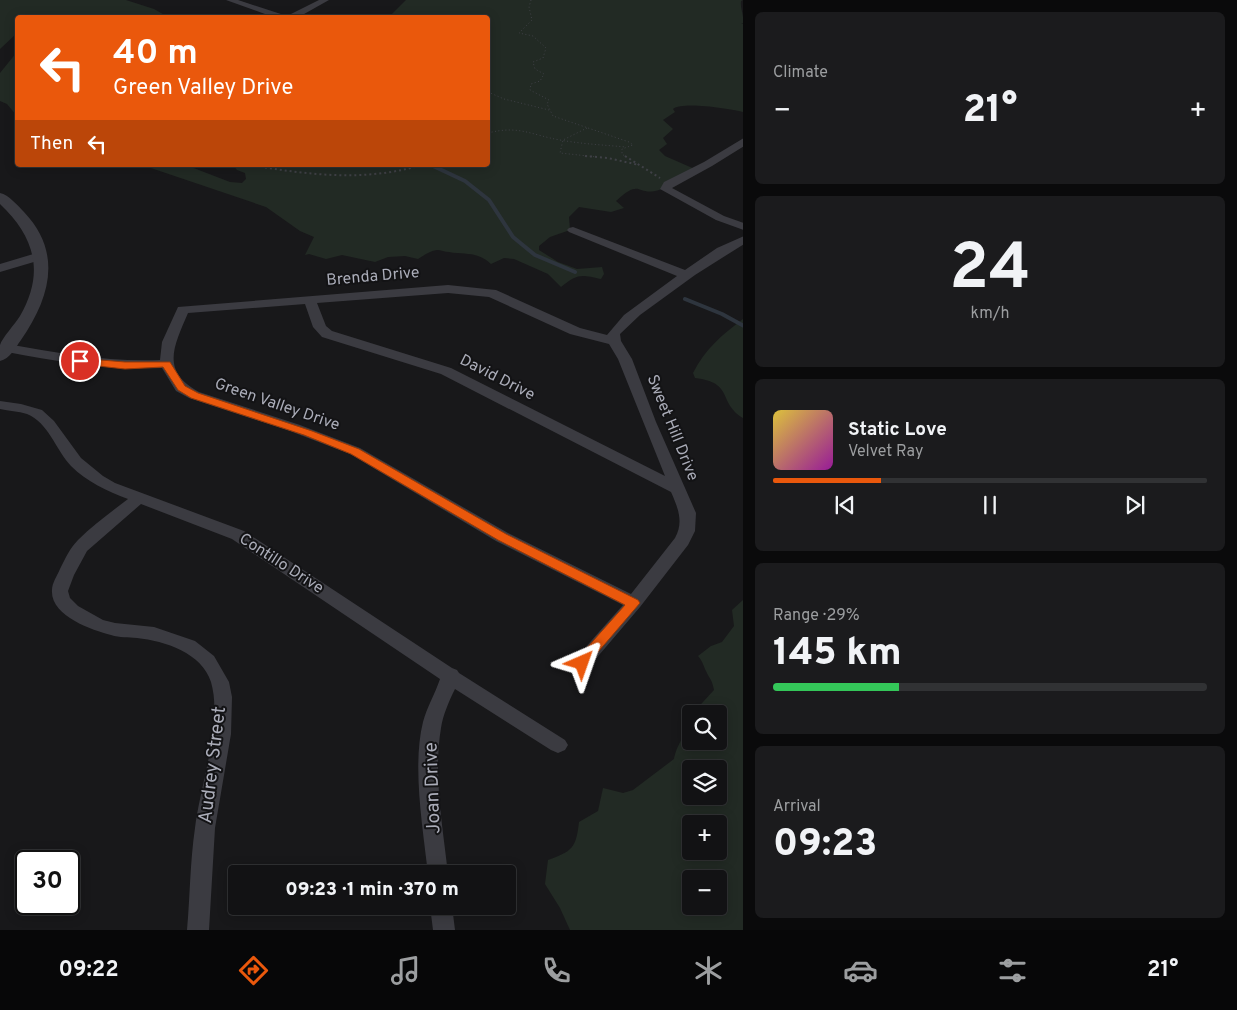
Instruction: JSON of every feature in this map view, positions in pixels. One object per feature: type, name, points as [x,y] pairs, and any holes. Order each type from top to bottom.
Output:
[{"type":"street","points":[[230,0],[278,15]]},
{"type":"street","points":[[293,15],[324,0]]},
{"type":"street","points":[[743,141],[708,164],[668,184],[666,189],[743,227]]},
{"type":"street","points":[[0,197],[31,229],[40,256],[41,280],[38,294],[23,327],[3,352]]},
{"type":"street","points":[[573,230],[686,275]]},
{"type":"street","points":[[614,340],[613,334],[618,328],[686,275],[721,251],[743,239]]},
{"type":"street","points":[[0,268],[40,256]]},
{"type":"street","name":"Brenda Drive","points":[[166,364],[169,342],[183,310],[448,289],[476,290],[492,293],[575,331],[614,340]]},
{"type":"street","name":"David Drive","points":[[310,300],[320,326],[327,334],[446,372],[678,489]]},
{"type":"street","name":"Sweet Hill Drive","points":[[582,663],[634,603],[682,541],[687,531],[688,513],[625,360],[614,340]]},
{"type":"street","points":[[3,352],[125,366],[166,364]]},
{"type":"street","name":"Green Valley Drive","points":[[166,364],[181,388],[194,395],[295,428],[355,451],[502,537],[634,603]]},
{"type":"street","name":"Contillo Drive","points":[[0,405],[31,411],[40,416],[55,431],[65,450],[82,469],[110,487],[238,535],[451,675],[499,709],[558,745]]},
{"type":"street","name":"Audrey Street","points":[[139,498],[83,545],[63,580],[60,593],[65,606],[92,623],[113,630],[165,636],[183,642],[197,651],[211,665],[220,682],[223,705],[220,742],[205,827],[198,930]]},
{"type":"street","name":"Joan Drive","points":[[437,865],[433,825],[430,751],[432,727],[451,675]]},
{"type":"street","points":[[442,915],[444,930]]},
{"type":"path","points":[[531,0],[529,7],[532,20],[519,33],[534,36],[546,48],[543,58],[533,62],[535,69],[544,74],[540,81],[531,84],[530,90],[549,100],[547,104],[553,116],[615,136],[633,145],[622,149],[622,154],[644,166],[668,184]]},
{"type":"path","points":[[490,93],[504,99],[549,110]]},
{"type":"path","points":[[563,140],[587,128]]},
{"type":"path","points":[[490,132],[519,129],[563,140],[627,147]]},
{"type":"path","points":[[563,140],[560,153],[608,158],[644,166]]},
{"type":"path","points":[[262,167],[345,178],[407,170],[416,167]]},
{"type":"shaded area","points":[[0,0],[126,0],[154,9],[164,15],[15,15],[15,35],[0,49]]},
{"type":"shaded area","points":[[406,0],[743,0],[741,4],[743,23],[741,23],[743,24],[743,112],[696,106],[673,109],[675,112],[663,120],[673,129],[663,138],[667,144],[659,150],[665,156],[697,170],[659,190],[630,190],[616,201],[624,208],[611,212],[579,207],[569,217],[570,230],[550,237],[539,246],[539,250],[558,262],[577,269],[602,267],[604,274],[601,279],[588,276],[575,277],[561,287],[548,274],[514,259],[504,258],[491,264],[476,255],[437,250],[429,252],[418,259],[405,256],[388,257],[375,262],[342,255],[326,259],[309,254],[305,255],[314,237],[300,231],[266,207],[148,167],[191,167],[230,182],[242,183],[246,179],[245,173],[235,167],[490,167],[490,15],[391,15]]},
{"type":"shaded area","points":[[15,54],[15,114],[7,104],[0,101],[0,73]]},
{"type":"shaded area","points":[[743,319],[743,418],[730,406],[721,389],[716,384],[695,378],[693,373],[715,343]]},
{"type":"shaded area","points":[[743,600],[743,930],[570,930],[560,908],[545,884],[548,860],[563,854],[571,848],[576,838],[579,822],[598,811],[603,788],[623,793],[633,790],[674,759],[682,738],[682,750],[727,750],[727,705],[700,705],[714,690],[712,682],[698,656],[711,646],[722,642],[734,626],[732,610]]},
{"type":"waterway","points":[[435,167],[465,181],[489,200],[513,237],[535,255],[575,272]]},
{"type":"waterway","points":[[685,299],[722,314],[743,325]]},
{"type":"route","points":[[80,361],[125,366],[166,364],[181,388],[194,395],[334,442],[355,451],[502,537],[634,603],[582,663]]}]
